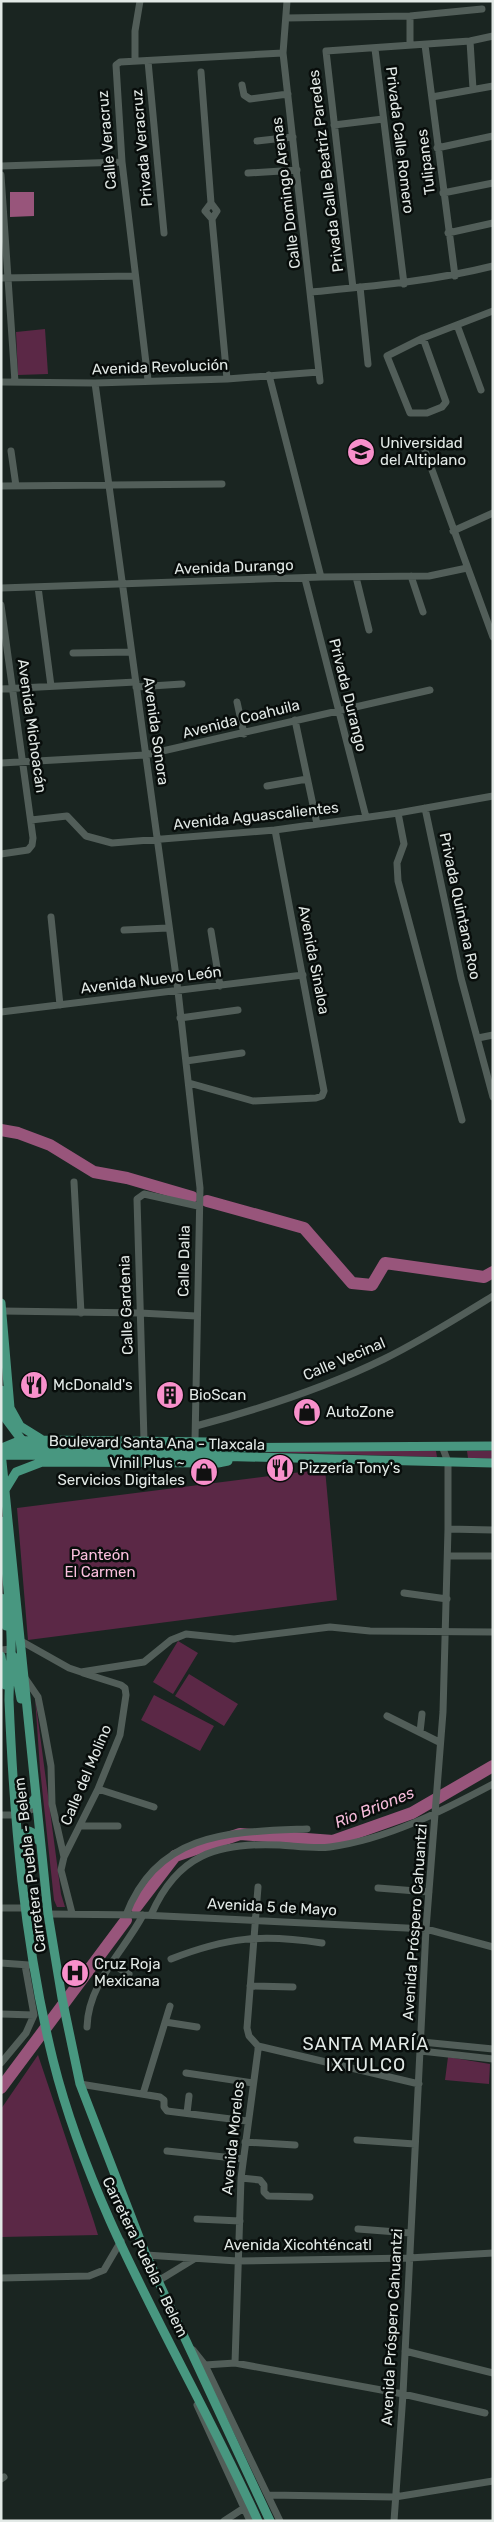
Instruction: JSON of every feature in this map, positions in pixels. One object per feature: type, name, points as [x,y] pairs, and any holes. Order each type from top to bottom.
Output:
[{"type":"main road","points":[[1,1303],[10,1408],[16,1421],[24,1430],[43,1440]]},
{"type":"main road","points":[[1,1390],[4,1414],[21,1441],[48,1455]]},
{"type":"main road","points":[[1,1451],[21,1441],[43,1440],[195,1441],[220,1442],[240,1447]]},
{"type":"main road","name":"Boulevard Santa Ana - Tlaxcala","points":[[48,1455],[240,1447],[493,1446]]},
{"type":"main road","name":"Boulevard Santa Ana - Tlaxcala","points":[[1,1451],[48,1455],[209,1456],[493,1463]]},
{"type":"main road","name":"Carretera Puebla - Belem","points":[[1,1451],[48,1914],[62,1998],[80,2084],[146,2255],[270,2521]]},
{"type":"main road","points":[[5,1490],[10,1479],[20,1469],[48,1455]]},
{"type":"main road","name":"Carretera Puebla - Belem","points":[[1,1522],[11,1649],[10,1701],[18,1841],[30,1965],[44,2014],[49,2040],[73,2127],[93,2182],[120,2241],[207,2413],[258,2521]]},
{"type":"main road","points":[[1,1598],[28,1731]]},
{"type":"main road","points":[[1,1656],[5,1686],[10,1701]]},
{"type":"main road","points":[[15,1799],[25,1806],[31,1804],[35,1798]]},
{"type":"main road","points":[[18,1841],[20,1835],[29,1832],[37,1835],[40,1841]]},
{"type":"street","points":[[135,61],[134,31],[140,1]]},
{"type":"street","name":"Calle Domingo Arenas","points":[[287,1],[283,53],[320,381]]},
{"type":"street","points":[[286,18],[410,16],[482,9]]},
{"type":"street","points":[[410,16],[410,45]]},
{"type":"street","points":[[375,49],[470,41],[493,36]]},
{"type":"street","points":[[470,41],[473,89]]},
{"type":"street","name":"Tulipanes","points":[[425,44],[455,276]]},
{"type":"street","name":"Privada Calle Romero","points":[[326,51],[375,49],[404,284]]},
{"type":"street","name":"Privada Calle Beatriz Paredes","points":[[326,51],[334,125],[368,364]]},
{"type":"street","name":"Calle Veracruz","points":[[148,380],[122,162],[114,70],[120,62],[283,53]]},
{"type":"street","name":"Privada Veracruz","points":[[148,61],[164,233]]},
{"type":"street","points":[[201,72],[211,203],[217,211],[212,219],[227,379]]},
{"type":"street","points":[[242,85],[247,98],[288,94]]},
{"type":"street","points":[[432,97],[493,86]]},
{"type":"street","points":[[334,125],[383,119]]},
{"type":"street","points":[[437,148],[493,136]]},
{"type":"street","points":[[257,141],[293,137]]},
{"type":"street","points":[[1,166],[122,162]]},
{"type":"street","points":[[248,173],[297,170]]},
{"type":"street","points":[[1,175],[5,277],[15,382]]},
{"type":"street","points":[[443,193],[493,183]]},
{"type":"street","points":[[448,233],[493,223]]},
{"type":"street","points":[[311,292],[404,284],[455,276],[493,266]]},
{"type":"street","points":[[5,277],[135,276]]},
{"type":"street","points":[[423,338],[446,402],[442,407],[427,414],[410,413],[387,356],[423,338],[493,311]]},
{"type":"street","points":[[457,325],[481,390]]},
{"type":"street","name":"Avenida Revolución","points":[[1,382],[95,383],[227,379],[319,372]]},
{"type":"street","points":[[270,375],[321,577]]},
{"type":"street","name":"Avenida Sonora","points":[[95,383],[178,991],[188,1083]]},
{"type":"street","points":[[424,448],[493,637]]},
{"type":"street","points":[[11,451],[16,486]]},
{"type":"street","points":[[1,486],[222,484]]},
{"type":"street","points":[[453,531],[493,513]]},
{"type":"street","name":"Avenida Durango","points":[[1,588],[321,577],[430,576],[467,568]]},
{"type":"street","points":[[411,576],[423,612]]},
{"type":"street","points":[[356,577],[369,630]]},
{"type":"street","name":"Privada Durango","points":[[305,579],[337,710],[366,817]]},
{"type":"street","points":[[38,587],[51,686]]},
{"type":"street","name":"Avenida Michoacán","points":[[1,605],[33,838],[32,845],[28,850],[1,854]]},
{"type":"street","points":[[73,653],[131,652]]},
{"type":"street","points":[[1,688],[182,684]]},
{"type":"street","name":"Avenida Coahuila","points":[[1,763],[146,755],[430,690]]},
{"type":"street","points":[[237,702],[244,734]]},
{"type":"street","points":[[295,720],[317,824]]},
{"type":"street","points":[[267,786],[307,779]]},
{"type":"street","name":"Avenida Aguascalientes","points":[[31,820],[67,816],[86,836],[106,842],[156,840],[275,830],[398,813],[493,796]]},
{"type":"street","name":"Privada Quintana Roo","points":[[424,808],[461,978],[493,1097]]},
{"type":"street","points":[[398,813],[404,844],[397,863],[398,881],[462,1120]]},
{"type":"street","name":"Avenida Sinaloa","points":[[188,1083],[253,1101],[322,1096],[324,1091],[275,830]]},
{"type":"street","points":[[51,917],[60,1005]]},
{"type":"street","points":[[124,930],[168,928]]},
{"type":"street","points":[[211,931],[220,986]]},
{"type":"street","name":"Avenida Nuevo León","points":[[1,1012],[303,975]]},
{"type":"street","points":[[180,1018],[238,1010]]},
{"type":"street","points":[[478,1038],[493,1035]]},
{"type":"street","points":[[186,1061],[242,1053]]},
{"type":"street","name":"Calle Dalia","points":[[188,1083],[200,1188],[198,1206],[195,1441]]},
{"type":"street","points":[[74,1182],[81,1313]]},
{"type":"street","name":"Calle Gardenia","points":[[144,1440],[137,1199],[144,1194],[198,1206]]},
{"type":"street","name":"Calle Vecinal","points":[[196,1426],[255,1410],[359,1370],[449,1324],[493,1296]]},
{"type":"street","points":[[2,1311],[140,1313],[196,1316]]},
{"type":"street","name":"Avenida Próspero Cahuantzi","points":[[394,2521],[403,2394],[410,2233],[422,2042],[426,1929],[437,1811],[446,1632],[448,1462],[442,1446]]},
{"type":"street","points":[[448,1529],[493,1530]]},
{"type":"street","points":[[448,1556],[493,1556]]},
{"type":"street","points":[[404,1593],[447,1599]]},
{"type":"street","points":[[21,1641],[69,1668],[81,1672],[144,1662],[171,1640],[186,1634],[234,1639],[330,1627],[370,1631],[493,1632]]},
{"type":"street","points":[[1,1650],[11,1649]]},
{"type":"street","name":"Calle del Molino","points":[[72,1913],[61,1870],[64,1857],[98,1789],[120,1735],[124,1716],[125,1688],[121,1684],[81,1672]]},
{"type":"street","name":"Calle del Molino","points":[[25,1678],[38,1697],[51,1766],[52,1804],[64,1857]]},
{"type":"street","points":[[420,1732],[422,1714]]},
{"type":"street","points":[[387,1716],[439,1742]]},
{"type":"street","points":[[151,1915],[160,1896],[176,1875],[188,1863],[205,1854],[228,1847],[329,1847],[375,1836],[437,1811],[493,1784]]},
{"type":"street","points":[[98,1789],[154,1807]]},
{"type":"street","points":[[1,1815],[16,1815],[36,1808]]},
{"type":"street","points":[[80,1826],[118,1826]]},
{"type":"street","points":[[126,1914],[134,1894],[148,1876],[188,1844],[210,1837],[242,1831],[307,1829]]},
{"type":"street","points":[[258,1887],[247,2028],[249,2036],[258,2046],[419,2084]]},
{"type":"street","points":[[378,1888],[429,1892]]},
{"type":"street","points":[[1,1908],[25,1908]]},
{"type":"street","name":"Avenida 5 de Mayo","points":[[48,1914],[126,1914],[256,1919],[426,1929],[493,1947]]},
{"type":"street","points":[[88,2027],[93,2001],[109,1963],[143,1915]]},
{"type":"street","points":[[171,1959],[201,1948],[254,1937],[322,1943]]},
{"type":"street","points":[[1,1963],[30,1965],[34,2015],[26,2033],[2,2060]]},
{"type":"street","points":[[109,1963],[129,1974]]},
{"type":"street","points":[[250,1986],[293,1987]]},
{"type":"street","points":[[144,2094],[170,2006]]},
{"type":"street","points":[[1,2014],[34,2015]]},
{"type":"street","points":[[165,2022],[198,2027]]},
{"type":"street","points":[[422,2042],[493,2049]]},
{"type":"street","name":"Avenida Morelos","points":[[234,2364],[241,2178],[258,2046]]},
{"type":"street","points":[[470,2056],[471,2047]]},
{"type":"street","points":[[421,2051],[493,2059]]},
{"type":"street","points":[[186,2073],[253,2083]]},
{"type":"street","points":[[80,2084],[162,2098],[164,2109],[167,2110],[247,2121]]},
{"type":"street","points":[[186,2113],[189,2096]]},
{"type":"street","points":[[357,2140],[415,2144]]},
{"type":"street","points":[[245,2142],[294,2144]]},
{"type":"street","points":[[167,2150],[243,2159]]},
{"type":"street","points":[[241,2178],[260,2180],[264,2185],[264,2192],[268,2196],[310,2197]]},
{"type":"street","points":[[197,2219],[240,2221]]},
{"type":"street","points":[[358,2229],[410,2233]]},
{"type":"street","points":[[1,2278],[89,2276],[104,2270],[120,2241]]},
{"type":"street","name":"Avenida Xicohténcatl","points":[[146,2255],[237,2261],[409,2258],[493,2253]]},
{"type":"street","points":[[158,2281],[194,2259]]},
{"type":"street","name":"Carretera Puebla - Belem","points":[[188,2342],[205,2365],[280,2521]]},
{"type":"street","points":[[405,2351],[493,2372]]},
{"type":"street","name":"Carretera Puebla - Belem","points":[[177,2354],[202,2418],[250,2521]]},
{"type":"street","points":[[205,2365],[234,2364],[403,2394],[485,2413]]},
{"type":"street","points":[[268,2495],[396,2497],[493,2481]]},
{"type":"street","points":[[224,2521],[244,2508]]},
{"type":"green space","points":[[45,329],[48,374],[18,375],[16,332]]},
{"type":"green space","points":[[223,1451],[436,1451],[437,1457]]},
{"type":"green space","points":[[467,1451],[493,1451],[493,1459],[468,1458]]},
{"type":"green space","name":"Panteón El Carmen","points":[[325,1469],[337,1600],[28,1640],[17,1508]]},
{"type":"green space","points":[[178,1641],[198,1653],[173,1694],[153,1682]]},
{"type":"green space","points":[[189,1674],[238,1704],[224,1726],[175,1696]]},
{"type":"green space","points":[[154,1695],[214,1726],[200,1751],[141,1720]]},
{"type":"green space","points":[[35,1697],[61,1894],[65,1907],[57,1907],[54,1900],[40,1769]]},
{"type":"green space","points":[[38,2055],[98,2235],[1,2237],[1,2109]]},
{"type":"green space","points":[[448,2057],[490,2064],[489,2084],[445,2080]]},
{"type":"shaded area","points":[[10,192],[34,192],[34,216],[10,217]]},
{"type":"waterway","points":[[1,1130],[18,1133],[50,1145],[94,1172],[127,1178],[192,1197]]},
{"type":"waterway","points":[[207,1201],[304,1228],[352,1283],[372,1285],[385,1263],[484,1277],[493,1272]]},
{"type":"waterway","name":"Rio Briones","points":[[136,1907],[175,1856],[240,1834],[333,1841],[412,1813],[493,1766]]},
{"type":"waterway","name":"Rio Briones","points":[[1,2088],[126,1920]]},
{"type":"place","name":"Universidad del Altiplano","points":[[361,452]]},
{"type":"place","name":"McDonald's","points":[[34,1385]]},
{"type":"place","name":"BioScan","points":[[170,1395]]},
{"type":"place","name":"AutoZone","points":[[307,1412]]},
{"type":"place","name":"Pizzería Tony's","points":[[280,1468]]},
{"type":"place","name":"Vinil Plus ~ Servicios Digitales","points":[[204,1472]]},
{"type":"place","name":"Cruz Roja Mexicana","points":[[75,1973]]},
{"type":"district","name":"SANTA MARÍA IXTULCO","points":[[366,2054]]}]
